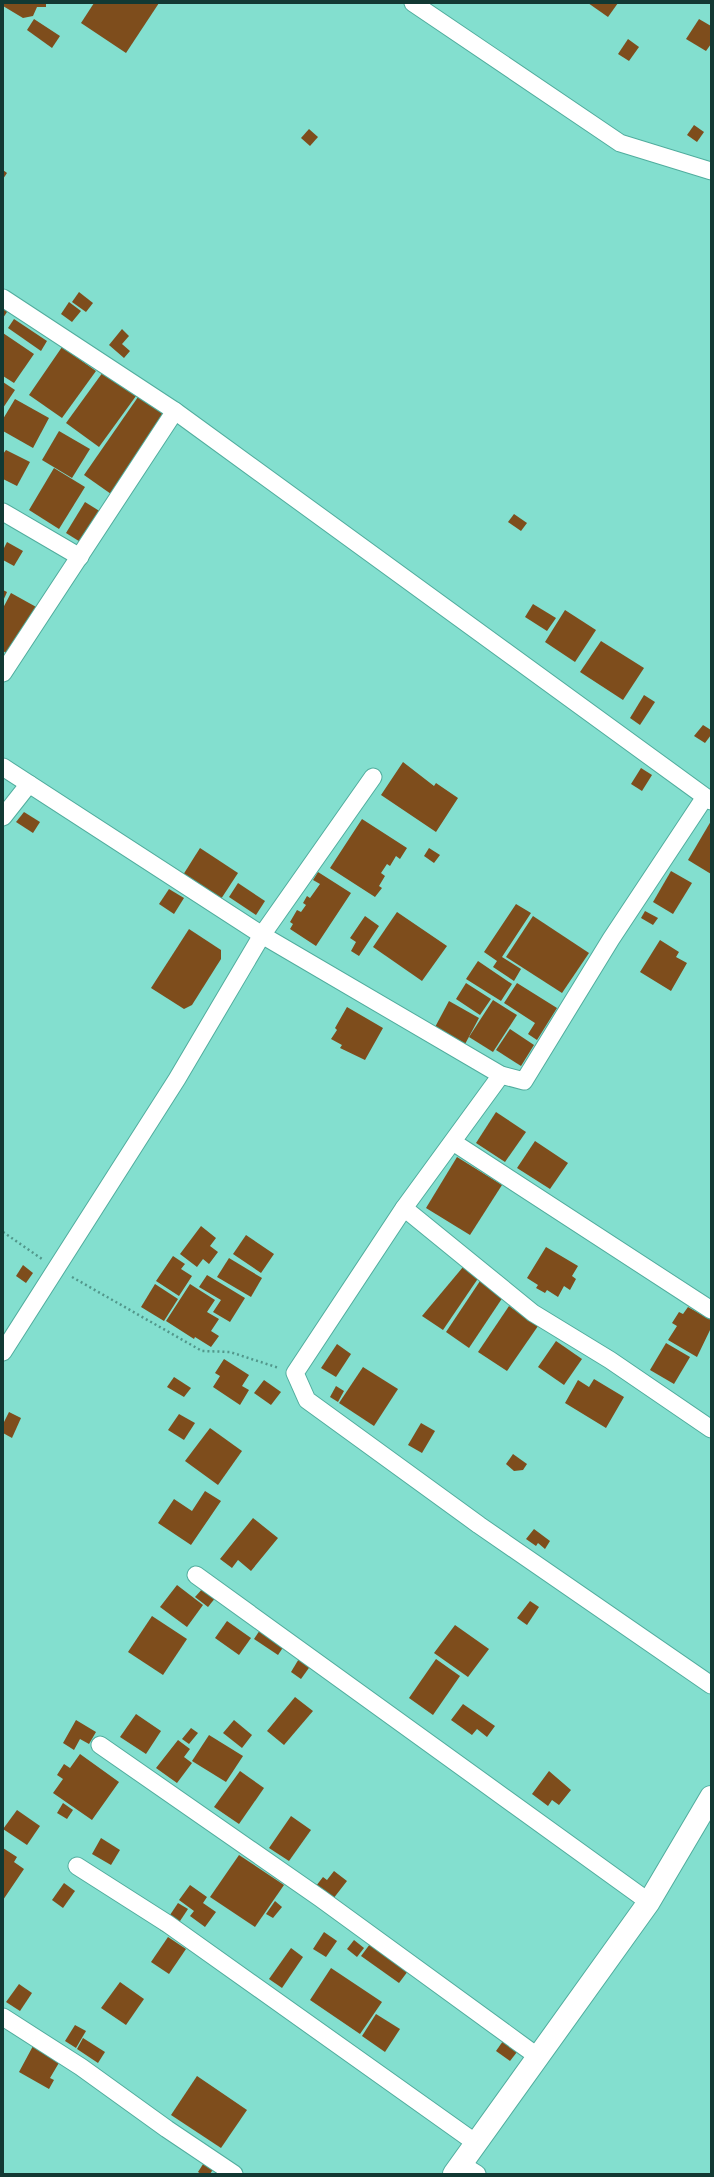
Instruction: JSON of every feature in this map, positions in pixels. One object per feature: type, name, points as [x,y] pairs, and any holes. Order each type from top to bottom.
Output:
[{"type":"street","points":[[413,3],[620,143],[711,171]]},
{"type":"street","points":[[3,298],[175,411],[708,799],[611,939],[524,1081],[501,1075],[262,935],[3,767]]},
{"type":"street","points":[[4,670],[175,411]]},
{"type":"street","points":[[3,512],[80,557]]},
{"type":"street","points":[[3,1352],[58,1269],[177,1078],[262,935],[373,777]]},
{"type":"street","points":[[3,817],[29,784]]},
{"type":"street","points":[[501,1075],[404,1208],[295,1373],[307,1400],[479,1525],[711,1685]]},
{"type":"street","points":[[453,1142],[711,1310]]},
{"type":"street","points":[[404,1208],[533,1313],[610,1360],[711,1429]]},
{"type":"street","points":[[196,1575],[649,1902]]},
{"type":"street","points":[[100,1745],[320,1898],[537,2056]]},
{"type":"street","points":[[464,2171],[476,2143],[649,1902],[711,1797]]},
{"type":"street","points":[[77,1866],[168,1924],[476,2143]]},
{"type":"street","points":[[3,2017],[81,2067],[167,2129],[234,2174]]},
{"type":"path","points":[[3,1232],[58,1269],[202,1351],[230,1352],[295,1373]]},
{"type":"building","points":[[3,3],[46,3],[46,7],[37,7],[33,16],[23,18],[3,6]]},
{"type":"building","points":[[94,3],[159,3],[126,53],[81,23]]},
{"type":"building","points":[[588,3],[618,3],[608,17]]},
{"type":"building","points":[[34,19],[60,36],[52,48],[27,30]]},
{"type":"building","points":[[699,19],[711,26],[711,44],[706,51],[686,39]]},
{"type":"building","points":[[628,39],[639,47],[629,61],[618,54]]},
{"type":"building","points":[[694,125],[704,132],[697,142],[687,135]]},
{"type":"building","points":[[309,129],[318,137],[310,146],[301,138]]},
{"type":"building","points":[[3,170],[7,173],[3,179]]},
{"type":"building","points":[[79,292],[93,303],[86,312],[72,302]]},
{"type":"building","points":[[3,301],[11,306],[3,318]]},
{"type":"building","points":[[69,302],[81,311],[72,322],[61,314]]},
{"type":"building","points":[[14,319],[47,341],[41,351],[8,328]]},
{"type":"building","points":[[122,329],[129,336],[122,344],[130,351],[124,358],[109,345]]},
{"type":"building","points":[[3,333],[34,354],[14,383],[3,376]]},
{"type":"building","points":[[62,347],[96,371],[62,418],[29,395]]},
{"type":"building","points":[[103,372],[136,396],[99,447],[66,423]]},
{"type":"building","points":[[3,382],[15,390],[3,408]]},
{"type":"building","points":[[138,397],[165,415],[111,494],[84,475]]},
{"type":"building","points":[[15,399],[49,418],[33,448],[3,431],[3,419]]},
{"type":"building","points":[[59,431],[90,449],[72,478],[42,460]]},
{"type":"building","points":[[6,450],[30,462],[17,486],[3,479],[3,454]]},
{"type":"building","points":[[54,468],[85,487],[59,529],[29,510]]},
{"type":"building","points":[[85,502],[101,512],[82,543],[66,533]]},
{"type":"building","points":[[514,514],[527,523],[521,531],[508,522]]},
{"type":"building","points":[[7,542],[23,551],[14,566],[3,560],[3,550]]},
{"type":"building","points":[[3,590],[7,592],[3,601]]},
{"type":"building","points":[[11,593],[38,608],[11,656],[3,651],[3,608]]},
{"type":"building","points":[[533,604],[556,618],[547,631],[525,617]]},
{"type":"building","points":[[565,610],[596,630],[575,662],[545,642]]},
{"type":"building","points":[[601,641],[644,668],[623,700],[580,672]]},
{"type":"building","points":[[644,695],[655,702],[640,725],[630,718]]},
{"type":"building","points":[[703,725],[711,730],[711,735],[705,743],[694,736]]},
{"type":"building","points":[[403,762],[434,786],[436,783],[458,798],[436,832],[381,795]]},
{"type":"building","points":[[641,768],[652,775],[642,791],[631,784]]},
{"type":"building","points":[[24,812],[40,822],[33,833],[16,822]]},
{"type":"building","points":[[362,819],[407,848],[400,859],[396,856],[390,866],[387,864],[381,873],[385,876],[379,886],[382,888],[375,897],[330,868]]},
{"type":"building","points":[[711,821],[711,874],[688,860]]},
{"type":"building","points":[[200,848],[238,873],[221,899],[183,875]]},
{"type":"building","points":[[429,848],[440,855],[434,863],[424,856]]},
{"type":"building","points":[[671,871],[692,883],[673,914],[653,902]]},
{"type":"building","points":[[318,872],[351,893],[316,946],[290,929],[293,924],[290,922],[297,910],[301,912],[306,905],[303,903],[307,896],[310,898],[320,884],[313,880]]},
{"type":"building","points":[[238,883],[265,901],[256,915],[229,897]]},
{"type":"building","points":[[169,889],[184,898],[174,914],[159,904]]},
{"type":"building","points":[[516,904],[531,913],[502,957],[521,969],[514,981],[493,967],[497,961],[484,952]]},
{"type":"building","points":[[645,911],[658,918],[653,925],[641,918]]},
{"type":"building","points":[[397,912],[447,946],[422,981],[373,947]]},
{"type":"building","points":[[365,916],[379,926],[359,956],[351,951],[356,942],[350,938]]},
{"type":"building","points":[[533,916],[589,953],[562,993],[506,957]]},
{"type":"building","points":[[189,929],[221,950],[221,959],[192,1005],[184,1009],[151,988]]},
{"type":"building","points":[[660,940],[679,952],[676,957],[687,963],[671,991],[640,972]]},
{"type":"building","points":[[478,961],[512,984],[501,1001],[466,979]]},
{"type":"building","points":[[466,983],[491,999],[480,1015],[456,999]]},
{"type":"building","points":[[517,983],[557,1008],[537,1040],[528,1034],[535,1023],[504,1003]]},
{"type":"building","points":[[493,1000],[517,1015],[493,1052],[469,1037]]},
{"type":"building","points":[[449,1001],[479,1018],[464,1046],[434,1029]]},
{"type":"building","points":[[347,1007],[383,1028],[365,1060],[340,1048],[342,1045],[331,1039],[337,1030],[335,1028]]},
{"type":"building","points":[[510,1029],[534,1045],[521,1066],[496,1050]]},
{"type":"building","points":[[496,1112],[526,1132],[505,1162],[476,1143]]},
{"type":"building","points":[[535,1141],[568,1163],[550,1189],[517,1168]]},
{"type":"building","points":[[457,1157],[502,1185],[470,1235],[426,1208]]},
{"type":"building","points":[[201,1226],[216,1238],[210,1246],[218,1252],[209,1264],[203,1259],[197,1267],[180,1254]]},
{"type":"building","points":[[246,1235],[274,1254],[261,1273],[233,1254]]},
{"type":"building","points":[[546,1247],[578,1266],[572,1276],[576,1279],[570,1290],[564,1286],[558,1297],[547,1290],[545,1293],[536,1288],[538,1285],[527,1278]]},
{"type":"building","points":[[173,1256],[185,1264],[181,1269],[192,1276],[179,1296],[156,1281]]},
{"type":"building","points":[[229,1258],[262,1278],[251,1297],[217,1277]]},
{"type":"building","points":[[23,1265],[33,1273],[26,1283],[16,1276]]},
{"type":"building","points":[[463,1267],[479,1277],[443,1330],[422,1316]]},
{"type":"building","points":[[207,1275],[245,1298],[230,1322],[213,1312],[221,1300],[199,1287]]},
{"type":"building","points":[[480,1281],[503,1297],[469,1348],[446,1332]]},
{"type":"building","points":[[155,1284],[178,1299],[164,1321],[141,1307]]},
{"type":"building","points":[[190,1284],[215,1300],[207,1312],[219,1319],[211,1331],[219,1336],[211,1347],[195,1337],[194,1339],[166,1321]]},
{"type":"building","points":[[509,1306],[538,1326],[507,1371],[478,1352]]},
{"type":"building","points":[[688,1307],[711,1320],[711,1328],[697,1357],[668,1340],[677,1326],[672,1323],[679,1312],[683,1314]]},
{"type":"building","points":[[556,1341],[582,1359],[564,1385],[538,1367]]},
{"type":"building","points":[[666,1343],[690,1357],[674,1384],[650,1370]]},
{"type":"building","points":[[337,1344],[351,1354],[336,1377],[321,1368]]},
{"type":"building","points":[[224,1359],[249,1375],[242,1386],[249,1390],[240,1405],[213,1387],[220,1376],[215,1373]]},
{"type":"building","points":[[363,1367],[398,1389],[374,1426],[339,1403]]},
{"type":"building","points":[[174,1377],[191,1388],[184,1397],[167,1387]]},
{"type":"building","points":[[594,1379],[624,1397],[606,1428],[565,1403],[578,1380],[589,1387]]},
{"type":"building","points":[[264,1380],[281,1392],[271,1405],[254,1393]]},
{"type":"building","points":[[336,1386],[344,1391],[338,1402],[330,1397]]},
{"type":"building","points":[[9,1412],[21,1418],[12,1438],[3,1433],[3,1424]]},
{"type":"building","points":[[179,1414],[195,1423],[184,1440],[168,1430]]},
{"type":"building","points":[[421,1423],[435,1431],[422,1453],[408,1445]]},
{"type":"building","points":[[210,1428],[242,1451],[218,1485],[185,1461]]},
{"type":"building","points":[[513,1454],[527,1464],[523,1470],[514,1471],[506,1464]]},
{"type":"building","points":[[205,1491],[221,1501],[191,1545],[158,1523],[174,1499],[192,1511]]},
{"type":"building","points":[[253,1518],[278,1538],[251,1571],[238,1560],[232,1568],[220,1559]]},
{"type":"building","points":[[534,1529],[550,1541],[545,1549],[538,1543],[536,1546],[526,1539]]},
{"type":"building","points":[[177,1585],[203,1605],[187,1627],[160,1607]]},
{"type":"building","points":[[204,1587],[216,1597],[208,1607],[195,1597]]},
{"type":"building","points":[[530,1601],[539,1607],[527,1625],[517,1618]]},
{"type":"building","points":[[152,1616],[187,1639],[163,1675],[128,1652]]},
{"type":"building","points":[[227,1621],[251,1638],[239,1655],[215,1638]]},
{"type":"building","points":[[455,1625],[489,1649],[468,1677],[434,1653]]},
{"type":"building","points":[[262,1627],[286,1643],[278,1655],[254,1639]]},
{"type":"building","points":[[300,1657],[311,1665],[301,1679],[291,1672]]},
{"type":"building","points":[[436,1659],[460,1676],[433,1715],[409,1698]]},
{"type":"building","points":[[295,1697],[313,1711],[284,1745],[267,1731]]},
{"type":"building","points":[[463,1704],[495,1726],[487,1737],[477,1729],[472,1735],[451,1720]]},
{"type":"building","points":[[136,1714],[161,1731],[146,1754],[120,1737]]},
{"type":"building","points":[[76,1720],[96,1732],[89,1744],[80,1739],[74,1750],[63,1743]]},
{"type":"building","points":[[234,1720],[252,1735],[242,1748],[223,1733]]},
{"type":"building","points":[[191,1728],[198,1733],[189,1744],[182,1739]]},
{"type":"building","points":[[209,1735],[243,1756],[226,1782],[192,1761]]},
{"type":"building","points":[[178,1740],[190,1749],[184,1757],[192,1763],[177,1783],[156,1768]]},
{"type":"building","points":[[80,1754],[119,1782],[92,1820],[53,1793],[63,1779],[57,1775],[64,1764],[70,1768]]},
{"type":"building","points":[[240,1771],[264,1788],[239,1824],[214,1807]]},
{"type":"building","points":[[549,1771],[571,1790],[559,1805],[552,1800],[548,1806],[532,1794]]},
{"type":"building","points":[[63,1803],[73,1810],[67,1819],[57,1813]]},
{"type":"building","points":[[17,1810],[40,1826],[27,1845],[3,1829]]},
{"type":"building","points":[[291,1816],[311,1830],[289,1861],[269,1848]]},
{"type":"building","points":[[101,1838],[120,1850],[111,1865],[92,1854]]},
{"type":"building","points":[[3,1848],[17,1857],[14,1862],[24,1869],[3,1900]]},
{"type":"building","points":[[239,1855],[284,1885],[255,1927],[210,1897]]},
{"type":"building","points":[[334,1871],[347,1881],[333,1899],[316,1886],[323,1877],[327,1880]]},
{"type":"building","points":[[64,1883],[75,1891],[63,1908],[52,1900]]},
{"type":"building","points":[[190,1885],[207,1897],[203,1903],[216,1912],[205,1927],[190,1916],[194,1911],[179,1900]]},
{"type":"building","points":[[275,1901],[282,1907],[273,1918],[266,1914]]},
{"type":"building","points":[[178,1903],[188,1909],[170,1936],[160,1930]]},
{"type":"building","points":[[324,1932],[337,1941],[326,1957],[313,1949]]},
{"type":"building","points":[[168,1937],[186,1949],[169,1974],[151,1962]]},
{"type":"building","points":[[354,1940],[364,1948],[357,1957],[347,1949]]},
{"type":"building","points":[[370,1944],[408,1971],[399,1983],[361,1956]]},
{"type":"building","points":[[291,1948],[303,1957],[282,1988],[269,1979]]},
{"type":"building","points":[[331,1968],[382,2002],[360,2034],[310,2000]]},
{"type":"building","points":[[120,1982],[144,1999],[126,2025],[101,2008]]},
{"type":"building","points":[[19,1984],[32,1993],[20,2011],[6,2002]]},
{"type":"building","points":[[376,2014],[400,2029],[385,2052],[362,2036]]},
{"type":"building","points":[[75,2025],[86,2031],[76,2048],[65,2041]]},
{"type":"building","points":[[83,2038],[105,2052],[98,2063],[77,2049]]},
{"type":"building","points":[[503,2041],[517,2052],[510,2061],[496,2051]]},
{"type":"building","points":[[33,2046],[60,2061],[50,2078],[54,2080],[49,2089],[19,2072]]},
{"type":"building","points":[[197,2076],[247,2110],[221,2148],[171,2115]]},
{"type":"building","points":[[205,2161],[214,2168],[210,2174],[201,2174],[198,2172]]}]
